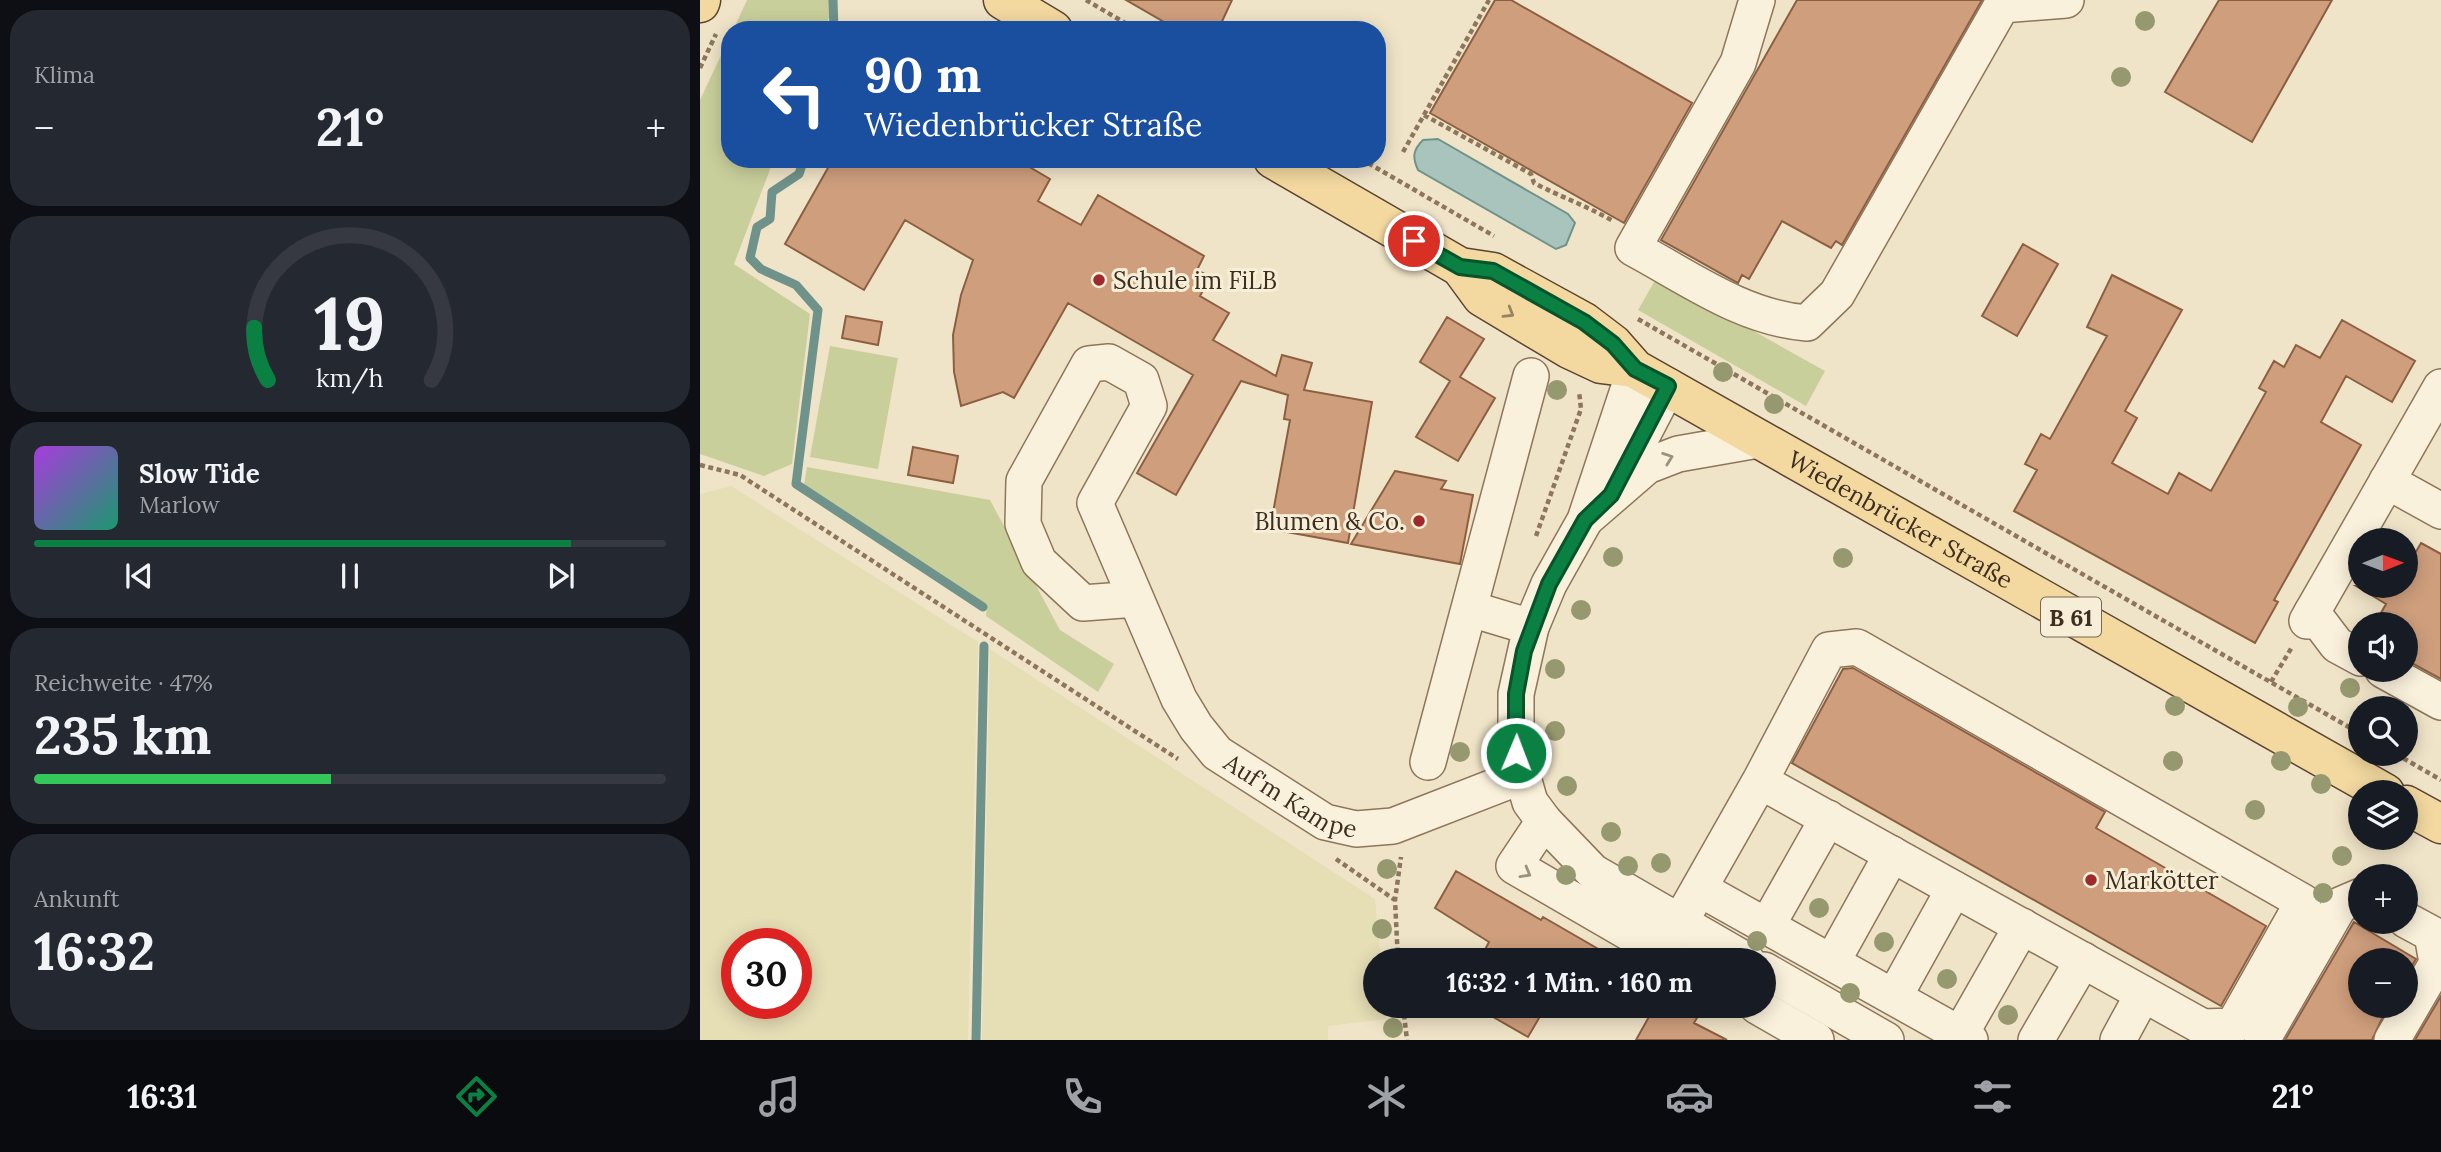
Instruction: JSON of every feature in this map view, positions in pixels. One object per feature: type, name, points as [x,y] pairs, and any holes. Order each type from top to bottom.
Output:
[{"type":"main road","points":[[1003,0],[1038,21]]},
{"type":"main road","name":"Wiedenbrücker Straße","points":[[1289,168],[1460,267],[1493,271],[1584,322],[1613,344],[1635,369],[2362,780]]},
{"type":"main road","points":[[2418,812],[2441,824]]},
{"type":"street","points":[[1757,0],[1738,63],[1642,238],[1633,247],[1746,310],[1807,323],[1836,294],[2003,5],[2065,1]]},
{"type":"street","name":"Auf'm Kampe","points":[[1138,605],[1083,603],[1039,562],[1023,524],[1024,481],[1089,364],[1109,362],[1140,380],[1149,406],[1095,503],[1179,699],[1196,727],[1217,753],[1325,822],[1364,829],[1394,826],[1522,776]]},
{"type":"street","points":[[1635,369],[1585,520],[1549,584],[1531,627],[1516,694],[1516,753],[1530,802],[1544,821],[1593,872],[1724,948]]},
{"type":"street","points":[[1428,762],[1471,609],[1531,376]]},
{"type":"street","points":[[1611,495],[1668,386]]},
{"type":"street","points":[[2348,651],[2337,645],[2309,616],[2441,387]]},
{"type":"street","points":[[1585,520],[1647,466],[1678,454],[1758,440]]},
{"type":"street","points":[[2387,481],[2441,511]]},
{"type":"street","points":[[1471,609],[1531,627]]},
{"type":"street","points":[[1679,922],[1700,889],[1829,650],[1857,647],[2303,902],[2233,1026],[2199,1033],[2143,994],[1760,780]]},
{"type":"street","points":[[2405,682],[2441,702]]},
{"type":"street","points":[[1767,926],[1828,818]]},
{"type":"street","points":[[1544,821],[1514,866],[1656,948]]},
{"type":"street","points":[[1832,962],[1892,854]]},
{"type":"street","points":[[1700,889],[1963,1038],[2022,926]]},
{"type":"street","points":[[1894,997],[1954,889]]},
{"type":"street","points":[[2262,1040],[2340,905],[2348,902]]},
{"type":"street","points":[[2392,1040],[2437,964],[2432,934],[2418,926]]},
{"type":"street","points":[[2036,1040],[2083,960]]},
{"type":"street","points":[[1776,977],[1886,1040]]},
{"type":"street","points":[[2118,1040],[2143,994]]},
{"type":"street","points":[[2417,1040],[2441,998]]},
{"type":"street","points":[[1776,1017],[1816,1040]]},
{"type":"path","points":[[1086,0],[1122,21]]},
{"type":"path","points":[[1403,152],[1489,0]]},
{"type":"path","points":[[1424,115],[1531,174],[1534,183],[1570,202],[1582,203],[1642,238]]},
{"type":"path","points":[[1376,168],[1505,243]]},
{"type":"path","points":[[1632,316],[2348,726]]},
{"type":"path","points":[[700,465],[740,475],[1180,760]]},
{"type":"path","points":[[2271,682],[2309,616]]},
{"type":"path","points":[[2417,766],[2441,780]]},
{"type":"path","points":[[1397,948],[1395,900],[1403,844]]},
{"type":"path","points":[[1331,856],[1395,900]]},
{"type":"path","points":[[1404,1018],[1407,1040]]},
{"type":"shaded area","points":[[731,486],[978,642],[968,1040],[700,1040],[700,494]]},
{"type":"shaded area","points":[[990,649],[1375,899],[1380,948],[1363,948],[1363,1018],[1386,1019],[1328,1026],[1328,1040],[982,1040]]},
{"type":"green space","points":[[747,0],[836,0],[828,21],[737,21]]},
{"type":"green space","points":[[721,55],[721,168],[771,168],[734,264],[810,314],[792,464],[764,476],[700,454],[700,100]]},
{"type":"green space","points":[[1657,277],[1825,371],[1806,406],[1638,310]]},
{"type":"green space","points":[[830,346],[898,358],[878,469],[810,457]]},
{"type":"green space","points":[[807,467],[990,500],[1060,630],[1114,664],[1098,692],[986,616],[987,605],[804,485]]},
{"type":"water","points":[[1438,139],[1568,214],[1575,223],[1566,245],[1556,249],[1418,170],[1414,157],[1417,147],[1423,140]]},
{"type":"building","points":[[1126,0],[1232,0],[1222,21],[1162,21]]},
{"type":"building","points":[[1495,0],[1511,0],[1692,103],[1624,223],[1430,113]]},
{"type":"building","points":[[1797,0],[1982,0],[1842,245],[1836,241],[1831,248],[1782,221],[1749,279],[1742,275],[1738,283],[1661,240]]},
{"type":"building","points":[[2219,0],[2332,0],[2252,142],[2165,92]]},
{"type":"building","name":"Schule im FiLB","points":[[828,168],[1031,168],[1050,179],[1038,201],[1081,225],[1098,195],[1204,256],[1197,270],[1210,277],[1200,296],[1229,313],[1213,340],[1276,376],[1282,355],[1312,363],[1304,390],[1372,402],[1348,543],[1270,529],[1290,420],[1284,419],[1288,395],[1241,381],[1176,495],[1137,473],[1193,375],[1068,303],[1014,398],[1003,392],[961,406],[954,372],[953,335],[961,295],[973,260],[905,220],[864,290],[785,244]]},
{"type":"building","points":[[2023,244],[2058,264],[2017,336],[1982,316]]},
{"type":"building","points":[[2112,275],[2182,310],[2125,411],[2137,418],[2112,463],[2168,494],[2179,473],[2211,491],[2266,392],[2259,388],[2274,361],[2284,367],[2296,345],[2320,358],[2342,320],[2415,361],[2392,402],[2346,376],[2321,422],[2361,445],[2274,600],[2278,602],[2255,643],[2014,511],[2037,470],[2025,464],[2041,434],[2050,439],[2107,336],[2087,327]]},
{"type":"building","points":[[846,316],[882,322],[878,345],[842,338]]},
{"type":"building","points":[[1447,317],[1484,339],[1460,377],[1495,398],[1458,461],[1416,437],[1450,381],[1420,362]]},
{"type":"building","points":[[913,447],[958,456],[953,483],[908,475]]},
{"type":"building","name":"Blumen & Co.","points":[[1395,471],[1446,481],[1441,489],[1473,495],[1460,564],[1351,544]]},
{"type":"building","points":[[2421,543],[2441,554],[2441,679],[2418,667],[2418,612],[2381,612],[2386,604],[2376,598],[2418,598],[2418,548]]},
{"type":"building","name":"Markötter","points":[[1853,668],[2105,812],[2096,828],[2266,926],[2221,1006],[1792,763],[1843,669]]},
{"type":"building","points":[[1456,871],[1541,920],[1543,917],[1597,948],[1486,948],[1489,942],[1435,908]]},
{"type":"building","points":[[2348,932],[2374,934],[2398,948],[2348,948],[2348,1018],[2382,1018],[2372,1040],[2285,1040]]},
{"type":"building","points":[[2441,996],[2441,1040],[2415,1040]]},
{"type":"building","points":[[1495,1018],[1539,1018],[1528,1037]]},
{"type":"building","points":[[1648,1018],[1697,1018],[1694,1023],[1727,1040],[1636,1040]]},
{"type":"waterway","points":[[833,0],[834,21]]},
{"type":"waterway","points":[[801,168],[799,174],[772,192],[770,219],[757,227],[750,258],[761,269],[796,285],[818,310],[796,484],[983,607]]},
{"type":"waterway","points":[[976,1040],[984,646]]},
{"type":"place","name":"Schule im FiLB","points":[[1099,280]]},
{"type":"place","name":"Blumen & Co.","points":[[1419,521]]},
{"type":"place","name":"Markötter","points":[[2091,880]]},
{"type":"route","points":[[1414,241],[1460,267],[1493,271],[1584,322],[1613,344],[1635,369],[1668,386],[1611,495],[1585,520],[1549,584],[1531,627],[1516,694],[1516,753]]}]
